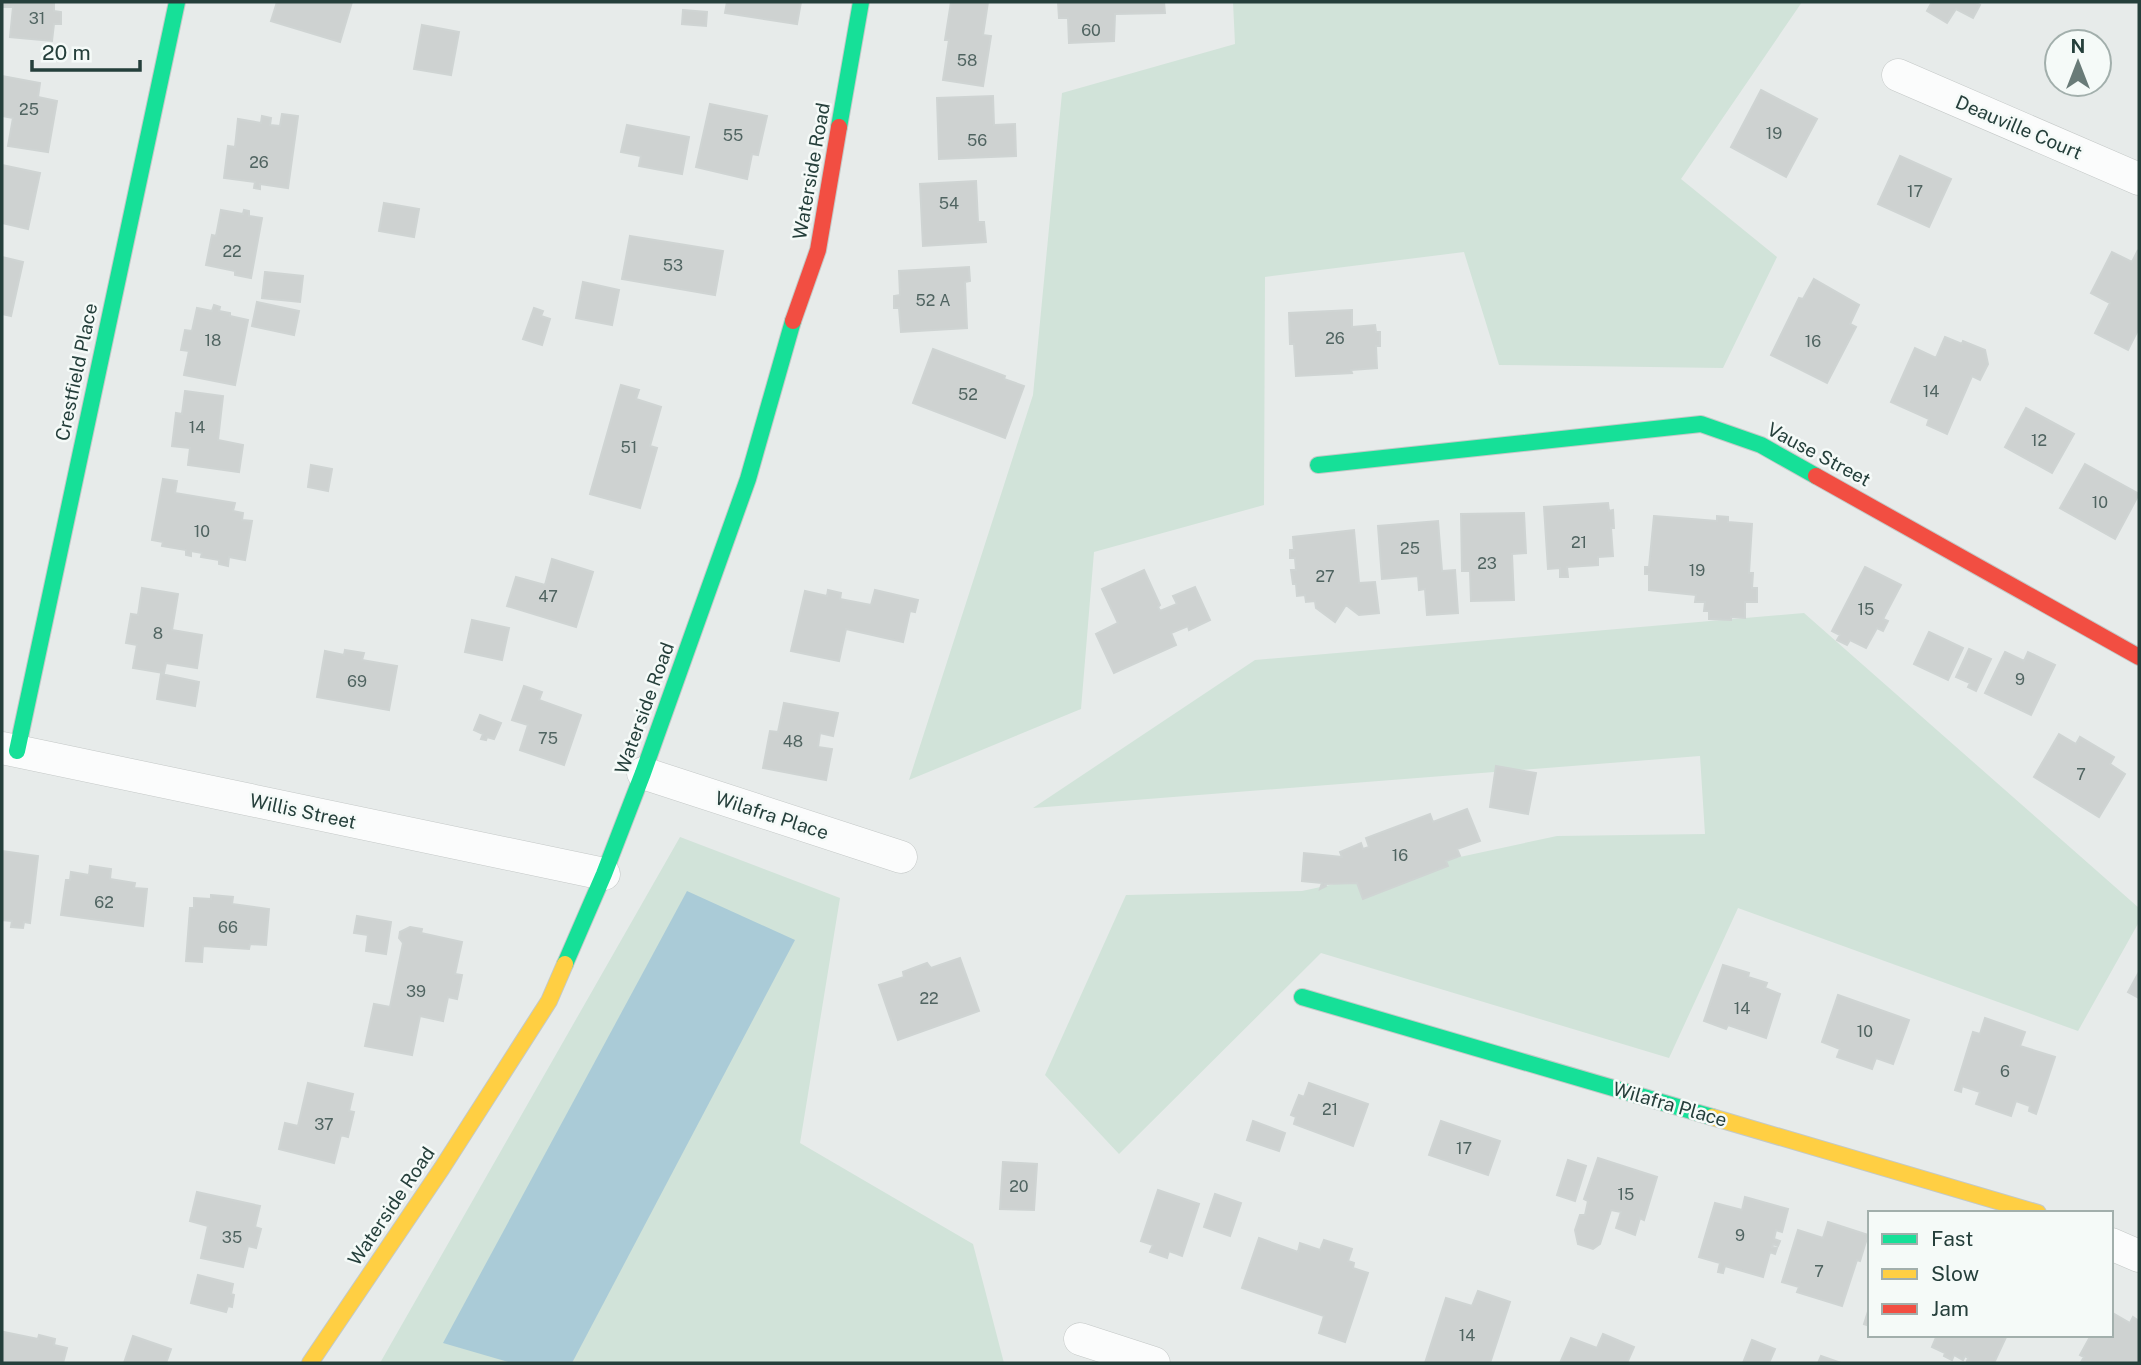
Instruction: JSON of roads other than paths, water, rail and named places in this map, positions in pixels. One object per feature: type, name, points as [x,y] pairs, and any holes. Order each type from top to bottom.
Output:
[{"type":"street","name":"Crestfield Place","points":[[10,750],[177,2]]},
{"type":"street","name":"Waterside Road","points":[[310,1363],[442,1168],[549,1002],[604,874],[748,479],[797,306],[818,250],[861,2]]},
{"type":"street","name":"Deauville Court","points":[[1898,75],[2139,179]]},
{"type":"street","name":"Vause Street","points":[[1318,465],[1701,424],[1761,445],[2139,657]]},
{"type":"street","name":"Willis Street","points":[[10,750],[604,874]]},
{"type":"street","name":"Wilafra Place","points":[[643,773],[901,857]]},
{"type":"street","name":"Wilafra Place","points":[[1302,997],[2031,1211]]},
{"type":"street","points":[[2113,1245],[2139,1256]]},
{"type":"street","points":[[1080,1339],[1154,1363]]},
{"type":"water","points":[[687,891],[795,940],[572,1363],[512,1363],[443,1343]]}]
